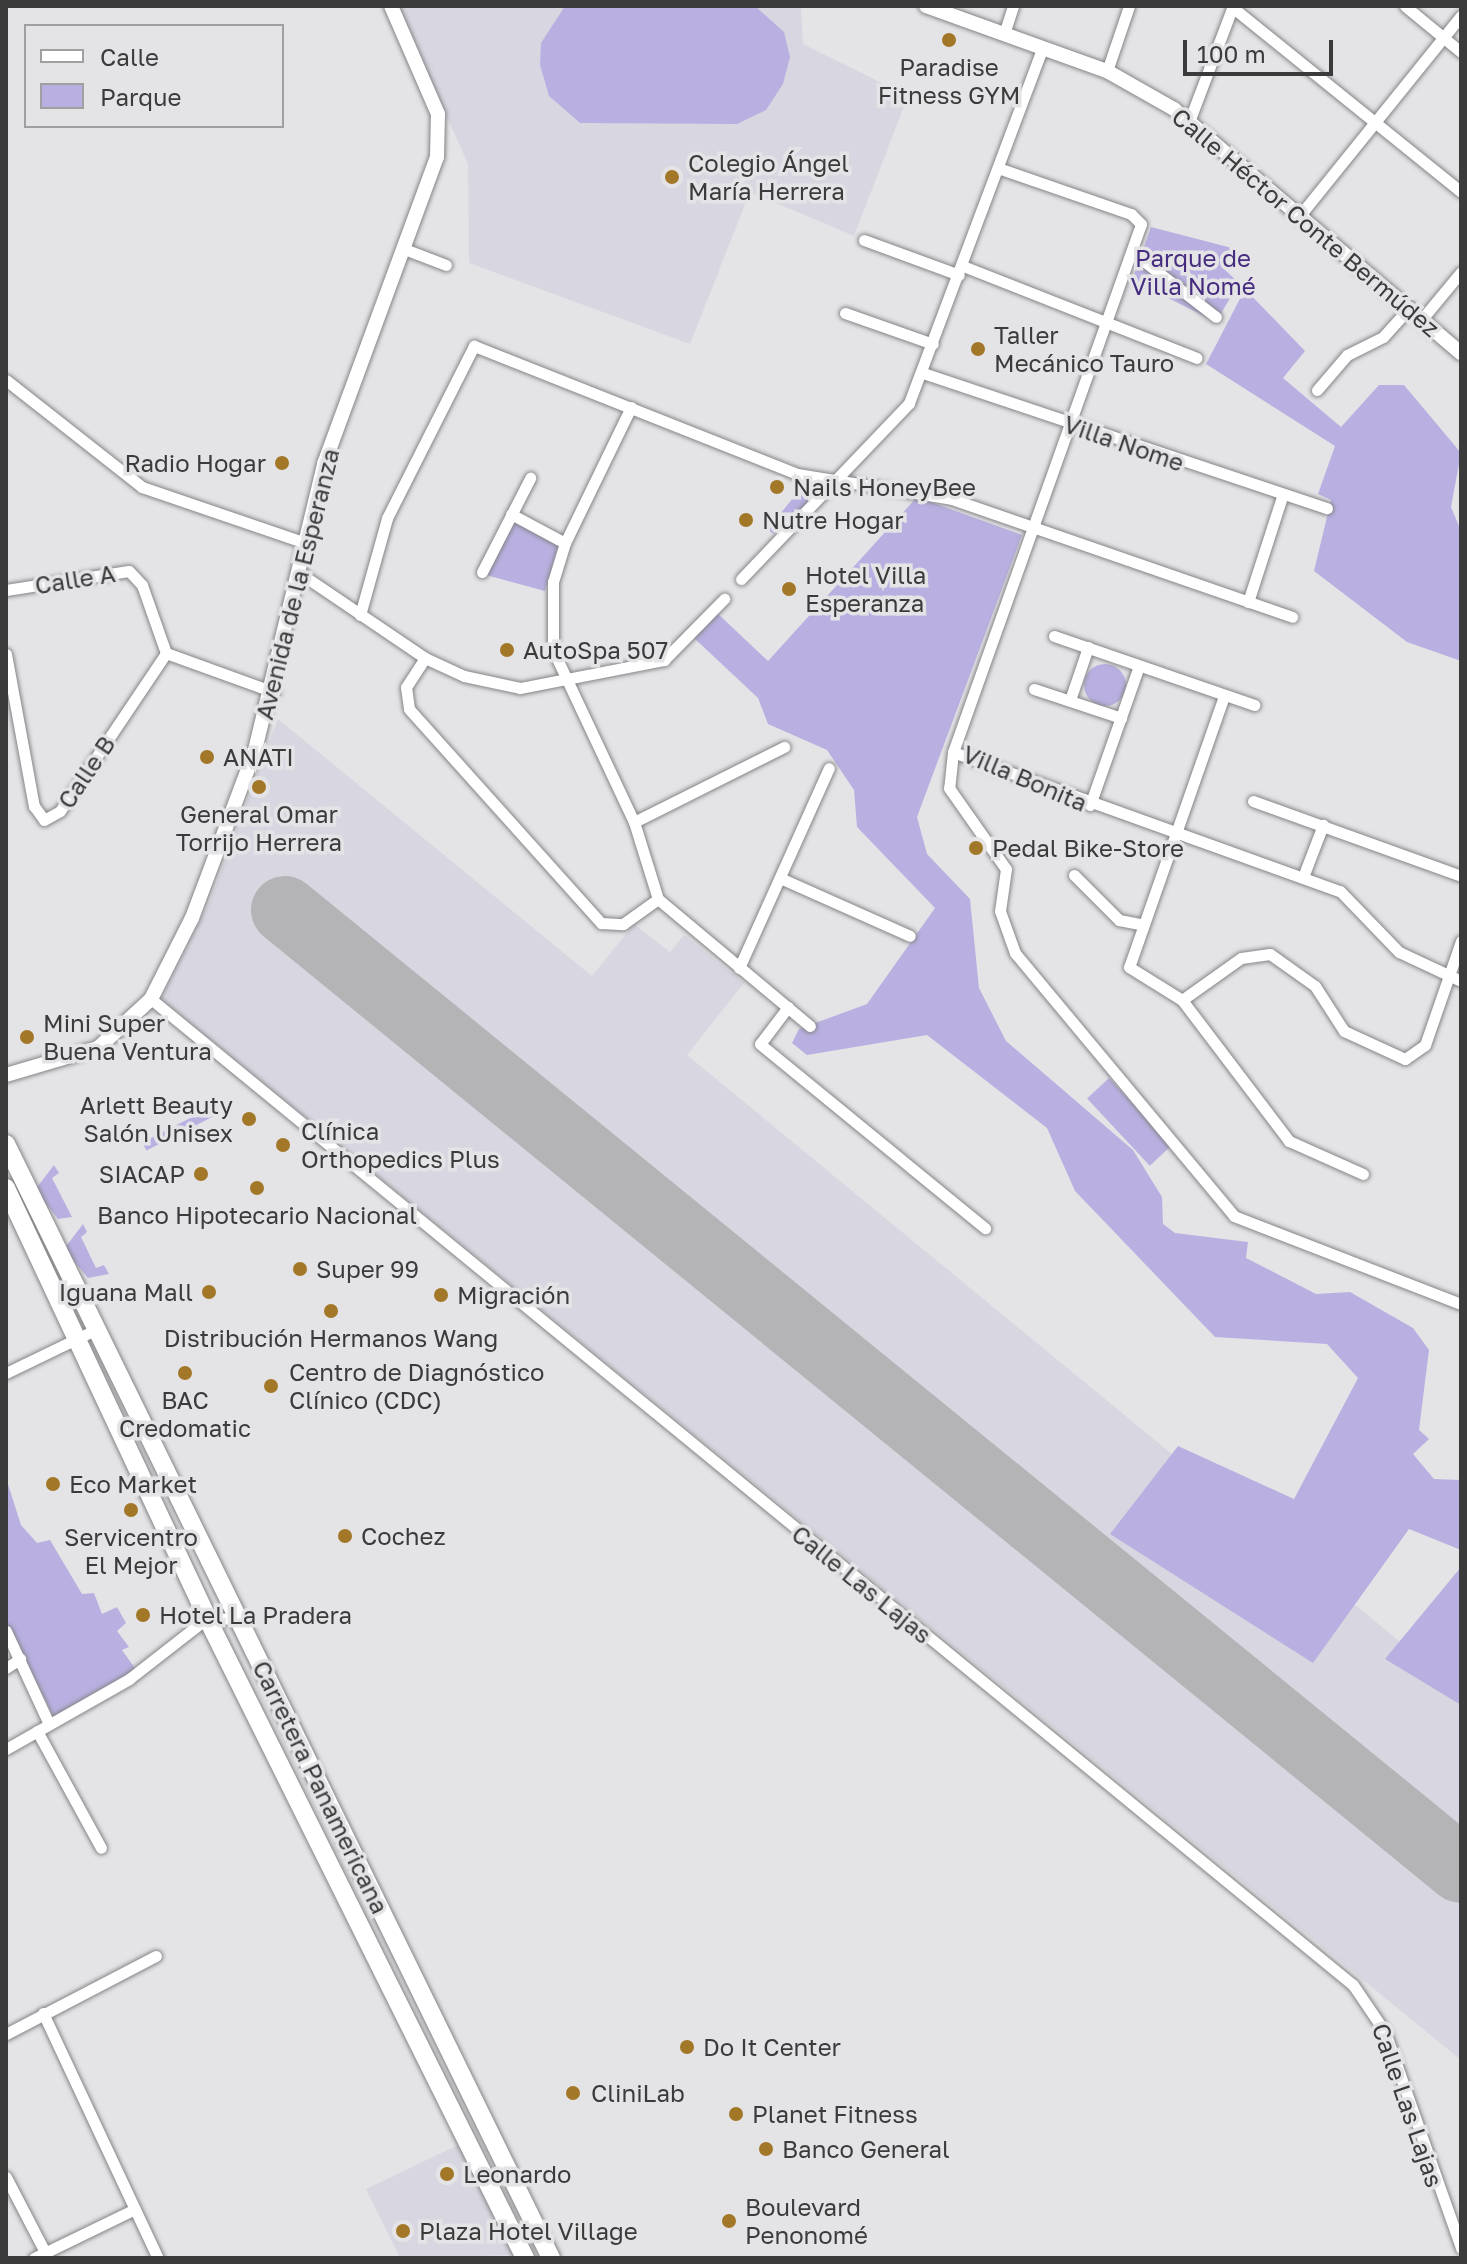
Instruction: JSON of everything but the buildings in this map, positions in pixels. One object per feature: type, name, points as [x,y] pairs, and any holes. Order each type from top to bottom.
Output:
[{"type":"highway","name":"Carretera Panamericana","points":[[6,1144],[551,2258]]},
{"type":"highway","name":"Carretera Panamericana","points":[[6,1189],[207,1618],[532,2258]]},
{"type":"highway","points":[[6,1189],[74,1312],[97,1329]]},
{"type":"highway","points":[[532,2258],[539,2232]]},
{"type":"street","name":"Avenida de la Esperanza","points":[[6,1075],[98,1048],[151,999],[192,918],[275,692],[324,464],[439,135],[438,114],[391,6]]},
{"type":"street","name":"Calle Héctor Conte Bermúdez","points":[[926,6],[1107,71],[1190,119],[1461,353]]},
{"type":"street","points":[[1004,34],[1013,6]]},
{"type":"street","points":[[1107,71],[1129,6]]},
{"type":"street","points":[[1405,6],[1461,52]]},
{"type":"street","points":[[1190,119],[1232,7],[1461,192]]},
{"type":"street","points":[[1301,214],[1461,16]]},
{"type":"street","points":[[741,579],[892,426],[923,373],[1042,49]]},
{"type":"street","name":"Villa Bonita","points":[[998,168],[1139,220],[1132,252],[1107,325],[953,752],[1090,805],[1303,877],[1354,899],[1399,952],[1461,981]]},
{"type":"street","points":[[864,240],[961,270],[1197,358]]},
{"type":"street","points":[[402,248],[446,265]]},
{"type":"street","points":[[1132,252],[1216,317]]},
{"type":"street","points":[[1422,319],[1461,272]]},
{"type":"street","points":[[1317,390],[1347,355],[1383,337],[1410,307]]},
{"type":"street","points":[[845,313],[933,344]]},
{"type":"street","points":[[360,615],[387,518],[474,346],[838,483],[922,492],[1035,525],[1292,617]]},
{"type":"street","name":"Villa Nome","points":[[923,373],[1282,497],[1327,508]]},
{"type":"street","points":[[6,380],[142,487],[306,543]]},
{"type":"street","points":[[631,407],[565,543],[549,619],[564,682],[634,822],[658,899],[810,1026]]},
{"type":"street","points":[[482,572],[530,478]]},
{"type":"street","points":[[1248,602],[1282,497]]},
{"type":"street","points":[[511,514],[565,543]]},
{"type":"street","name":"Calle A","points":[[6,590],[129,571],[142,585],[166,653]]},
{"type":"street","points":[[301,574],[425,658],[491,685],[564,682],[664,660],[724,599]]},
{"type":"street","points":[[1054,636],[1254,705]]},
{"type":"street","points":[[1070,700],[1088,647]]},
{"type":"street","points":[[166,653],[275,692]]},
{"type":"street","name":"Calle B","points":[[6,654],[34,806],[44,820],[60,811],[166,653]]},
{"type":"street","points":[[425,658],[406,687],[409,709],[601,923],[623,924],[658,899]]},
{"type":"street","points":[[1090,805],[1139,666]]},
{"type":"street","points":[[1034,689],[1121,718]]},
{"type":"street","points":[[1224,696],[1129,967],[1182,1000],[1280,1133],[1299,1149],[1363,1174]]},
{"type":"street","points":[[634,822],[784,747]]},
{"type":"street","points":[[953,752],[949,788],[1006,869],[1000,911],[1015,953],[1234,1216],[1461,1304]]},
{"type":"street","points":[[739,968],[829,768]]},
{"type":"street","points":[[1253,801],[1461,876]]},
{"type":"street","points":[[1303,877],[1323,825]]},
{"type":"street","points":[[1074,875],[1119,920],[1144,925]]},
{"type":"street","points":[[780,878],[910,936]]},
{"type":"street","points":[[1182,1000],[1241,958],[1270,954],[1315,986],[1344,1031],[1405,1059],[1425,1045],[1461,941]]},
{"type":"street","name":"Calle Las Lajas","points":[[151,999],[1353,1985],[1385,2032],[1461,2248]]},
{"type":"street","points":[[788,1007],[760,1044],[985,1228]]},
{"type":"street","points":[[6,1373],[97,1329]]},
{"type":"street","points":[[6,1749],[129,1679],[207,1618],[222,1585]]},
{"type":"street","points":[[207,1618],[239,1619]]},
{"type":"street","points":[[6,1631],[49,1724]]},
{"type":"street","points":[[6,1668],[20,1659]]},
{"type":"street","points":[[37,1731],[101,1848]]},
{"type":"street","points":[[6,2034],[156,1956]]},
{"type":"street","points":[[43,2013],[158,2258]]},
{"type":"street","points":[[6,2177],[42,2256],[135,2209]]},
{"type":"shaded area","name":"Colegio Ángel María Herrera","points":[[397,6],[801,6],[803,44],[908,96],[854,236],[750,192],[690,344],[469,263],[468,164]]},
{"type":"shaded area","points":[[278,719],[592,976],[634,924],[670,952],[684,935],[744,983],[687,1055],[1461,1692],[1461,2060],[161,999],[209,903]]},
{"type":"shaded area","points":[[460,2144],[516,2255],[400,2258],[366,2189]]},
{"type":"green space","points":[[565,6],[755,6],[784,32],[790,57],[783,84],[766,110],[737,124],[580,123],[549,96],[540,65],[541,43]]},
{"type":"green space","name":"Parque de Villa Nomé","points":[[1151,227],[1232,248],[1223,268],[1239,283],[1216,322],[1132,280]]},
{"type":"green space","points":[[1245,289],[1305,351],[1283,378],[1341,427],[1379,385],[1404,385],[1461,453],[1451,507],[1461,531],[1461,661],[1407,642],[1314,571],[1331,500],[1318,494],[1335,446],[1206,364]]},
{"type":"green space","points":[[806,482],[823,489],[791,524],[774,534],[767,530]]},
{"type":"green space","points":[[917,497],[1022,535],[917,817],[927,854],[970,899],[979,988],[1006,1041],[1133,1150],[1162,1197],[1163,1224],[1175,1233],[1248,1242],[1246,1258],[1316,1294],[1350,1292],[1413,1328],[1429,1350],[1419,1430],[1429,1439],[1413,1454],[1434,1479],[1461,1480],[1461,1550],[1409,1529],[1313,1663],[1110,1534],[1178,1446],[1294,1499],[1358,1378],[1327,1344],[1215,1337],[1075,1191],[1047,1128],[927,1035],[807,1055],[792,1043],[799,1029],[867,1004],[935,908],[857,827],[854,790],[827,750],[768,724],[758,698],[694,638],[716,612],[768,661]]},
{"type":"green space","points":[[514,521],[559,543],[545,591],[486,575]]},
{"type":"green space","points":[[1105,664],[1120,670],[1126,685],[1120,700],[1105,706],[1090,700],[1084,685],[1090,670]]},
{"type":"green space","points":[[1109,1078],[1172,1145],[1150,1166],[1087,1098]]},
{"type":"green space","points":[[210,1108],[214,1116],[146,1151],[142,1143]]},
{"type":"green space","points":[[54,1165],[59,1173],[52,1178],[72,1217],[58,1219],[35,1190]]},
{"type":"green space","points":[[83,1224],[87,1232],[81,1237],[96,1268],[104,1265],[109,1274],[88,1278],[64,1249]]},
{"type":"green space","points":[[6,1478],[21,1525],[37,1543],[50,1540],[82,1594],[94,1593],[102,1614],[117,1607],[126,1623],[117,1631],[129,1647],[122,1650],[137,1671],[55,1720],[6,1621]]},
{"type":"green space","points":[[1461,1567],[1461,1705],[1385,1659]]},
{"type":"runway","points":[[285,910],[1461,1869]]},
{"type":"place","name":"Paradise Fitness GYM","points":[[949,40]]},
{"type":"place","name":"Colegio Ángel María Herrera","points":[[672,177]]},
{"type":"place","name":"Taller Mecánico Tauro","points":[[978,349]]},
{"type":"place","name":"Radio Hogar","points":[[282,463]]},
{"type":"place","name":"Nails HoneyBee","points":[[777,487]]},
{"type":"place","name":"Nutre Hogar","points":[[746,520]]},
{"type":"place","name":"Hotel Villa Esperanza","points":[[789,589]]},
{"type":"place","name":"AutoSpa 507","points":[[507,650]]},
{"type":"place","name":"ANATI","points":[[207,757]]},
{"type":"place","name":"General Omar Torrijo Herrera","points":[[259,787]]},
{"type":"place","name":"Pedal Bike-Store","points":[[976,848]]},
{"type":"place","name":"Mini Super Buena Ventura","points":[[27,1037]]},
{"type":"place","name":"Arlett Beauty Salón Unisex","points":[[249,1119]]},
{"type":"place","name":"Clínica Orthopedics Plus","points":[[283,1145]]},
{"type":"place","name":"SIACAP","points":[[201,1174]]},
{"type":"place","name":"Banco Hipotecario Nacional","points":[[257,1188]]},
{"type":"place","name":"Super 99","points":[[300,1269]]},
{"type":"place","name":"Iguana Mall","points":[[209,1292]]},
{"type":"place","name":"Migración","points":[[441,1295]]},
{"type":"place","name":"Distribución Hermanos Wang","points":[[331,1311]]},
{"type":"place","name":"BAC Credomatic","points":[[185,1373]]},
{"type":"place","name":"Centro de Diagnóstico Clínico (CDC)","points":[[271,1386]]},
{"type":"place","name":"Eco Market","points":[[53,1484]]},
{"type":"place","name":"Servicentro El Mejor","points":[[131,1510]]},
{"type":"place","name":"Cochez","points":[[345,1536]]},
{"type":"place","name":"Hotel La Pradera","points":[[143,1615]]},
{"type":"place","name":"Do It Center","points":[[687,2047]]},
{"type":"place","name":"CliniLab","points":[[573,2093]]},
{"type":"place","name":"Planet Fitness","points":[[736,2114]]},
{"type":"place","name":"Banco General","points":[[766,2149]]},
{"type":"place","name":"Leonardo","points":[[447,2174]]},
{"type":"place","name":"Boulevard Penonomé","points":[[729,2221]]},
{"type":"place","name":"Plaza Hotel Village","points":[[403,2231]]}]
